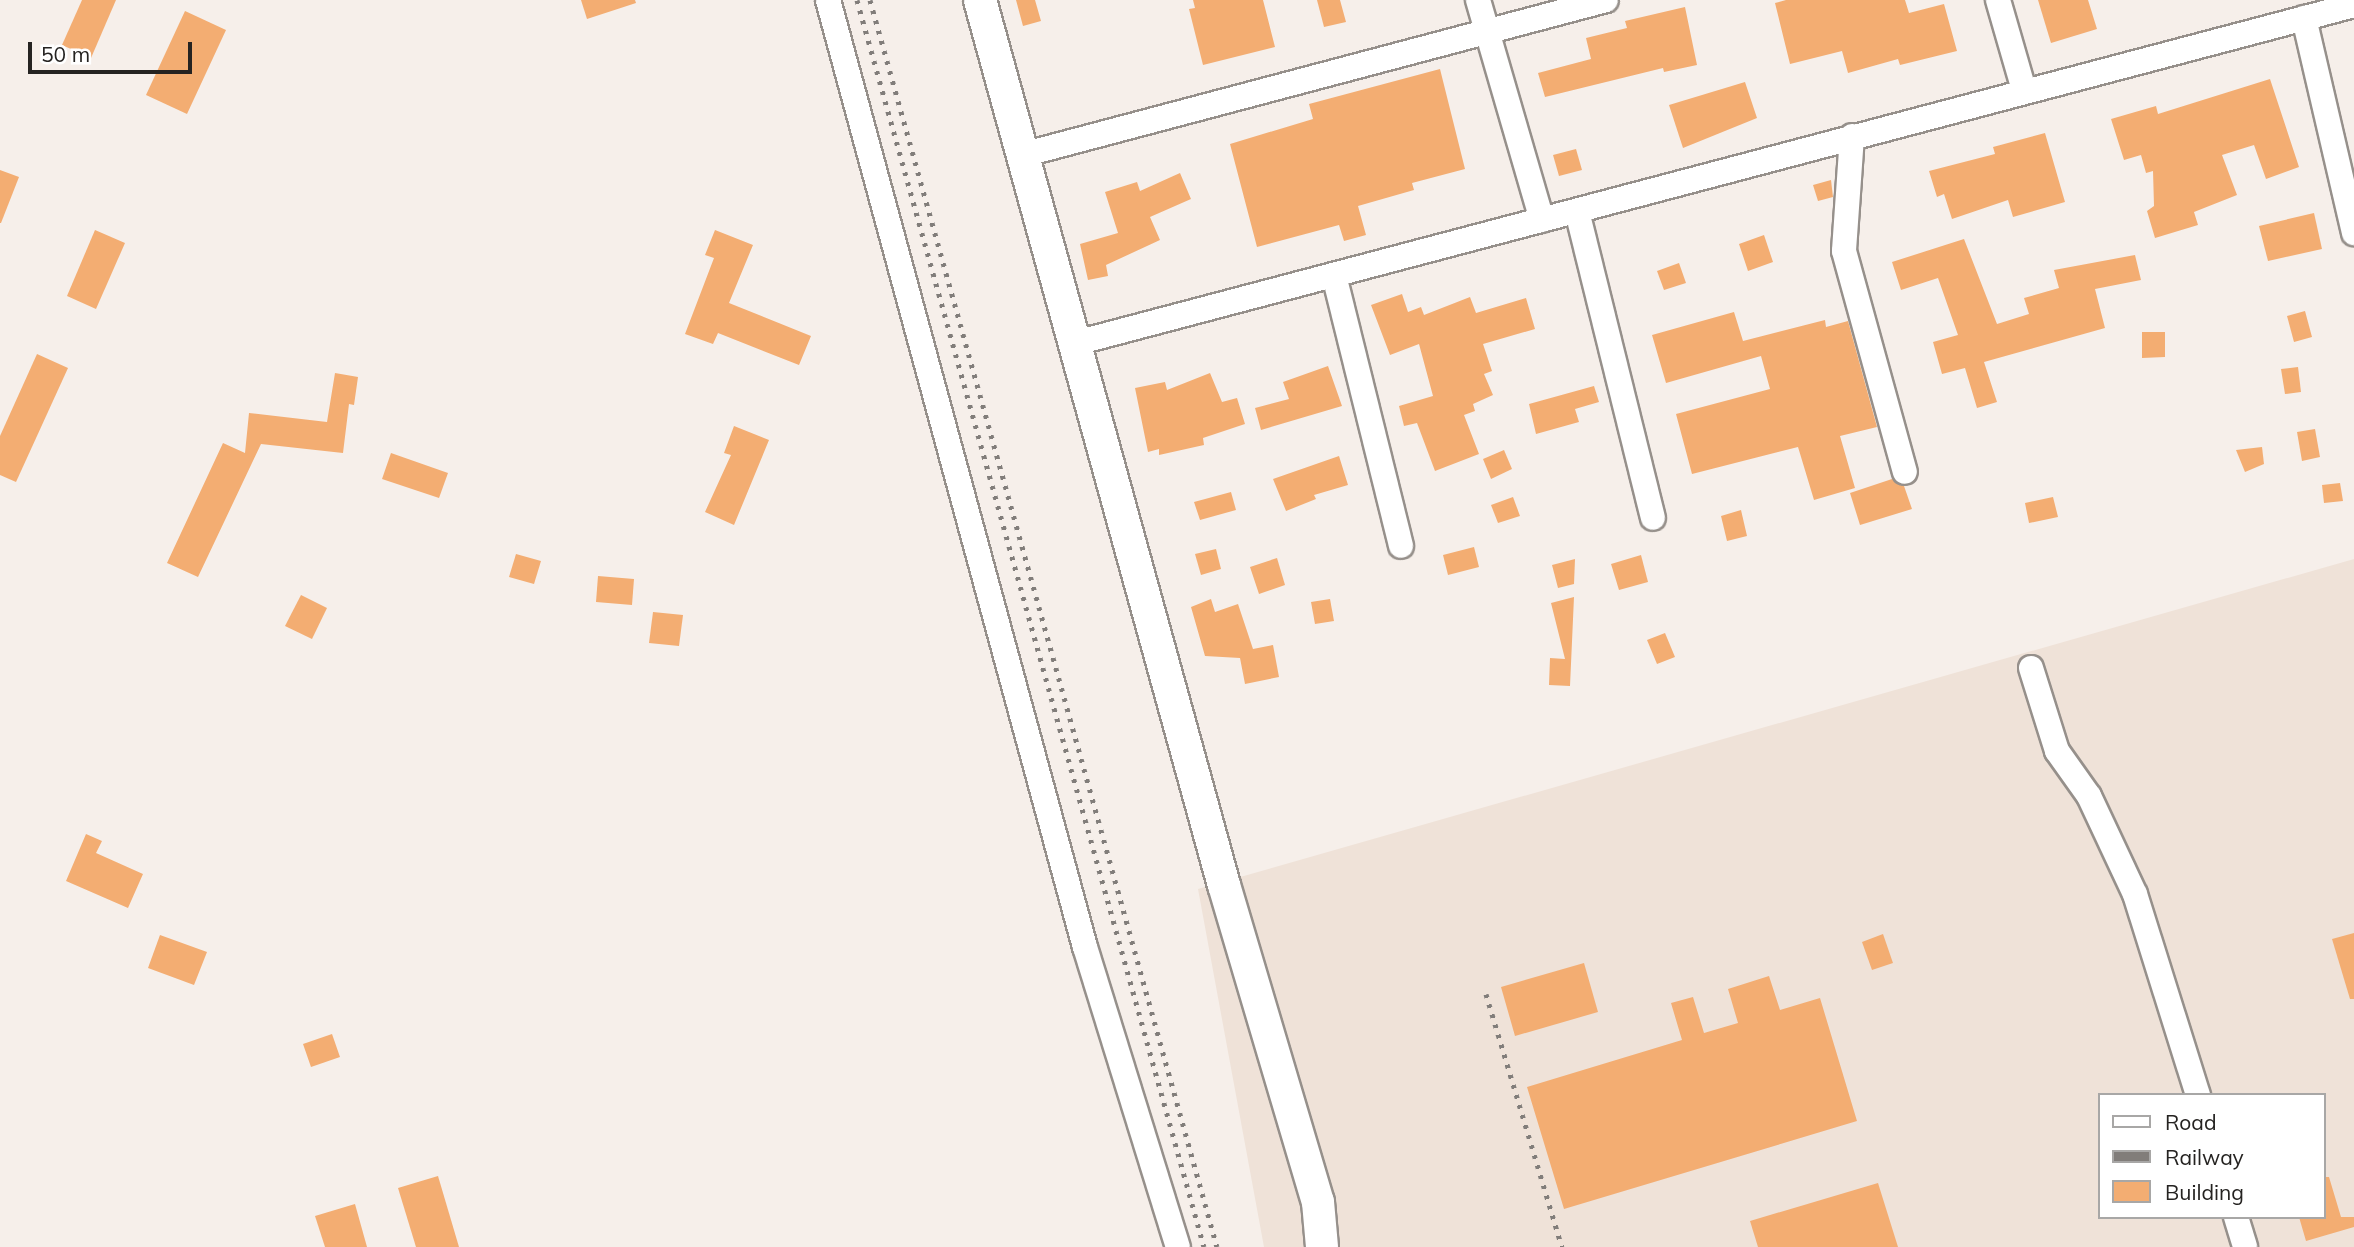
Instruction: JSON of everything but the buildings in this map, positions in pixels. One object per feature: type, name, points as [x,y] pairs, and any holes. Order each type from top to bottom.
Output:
[{"type":"street","points":[[828,0],[1082,933],[1178,1247]]},
{"type":"street","points":[[980,0],[1072,344],[1318,1202],[1322,1247]]},
{"type":"street","points":[[1478,0],[1542,220]]},
{"type":"street","points":[[1022,155],[1488,34],[1606,0]]},
{"type":"street","points":[[1998,0],[2024,90]]},
{"type":"street","points":[[1072,344],[2024,90],[2354,5]]},
{"type":"street","points":[[2304,18],[2354,233]]},
{"type":"street","points":[[1852,136],[1844,251],[1906,472]]},
{"type":"street","points":[[1577,211],[1653,518]]},
{"type":"street","points":[[1334,275],[1401,546]]},
{"type":"street","points":[[2031,668],[2057,751],[2089,796],[2135,894],[2197,1093]]},
{"type":"street","points":[[2237,1219],[2245,1247]]},
{"type":"shaded area","points":[[2354,559],[2354,1247],[1264,1247],[1198,889]]},
{"type":"railway","points":[[857,0],[1204,1247]]},
{"type":"railway","points":[[870,0],[1217,1247]]},
{"type":"railway","points":[[1486,994],[1562,1247]]}]
